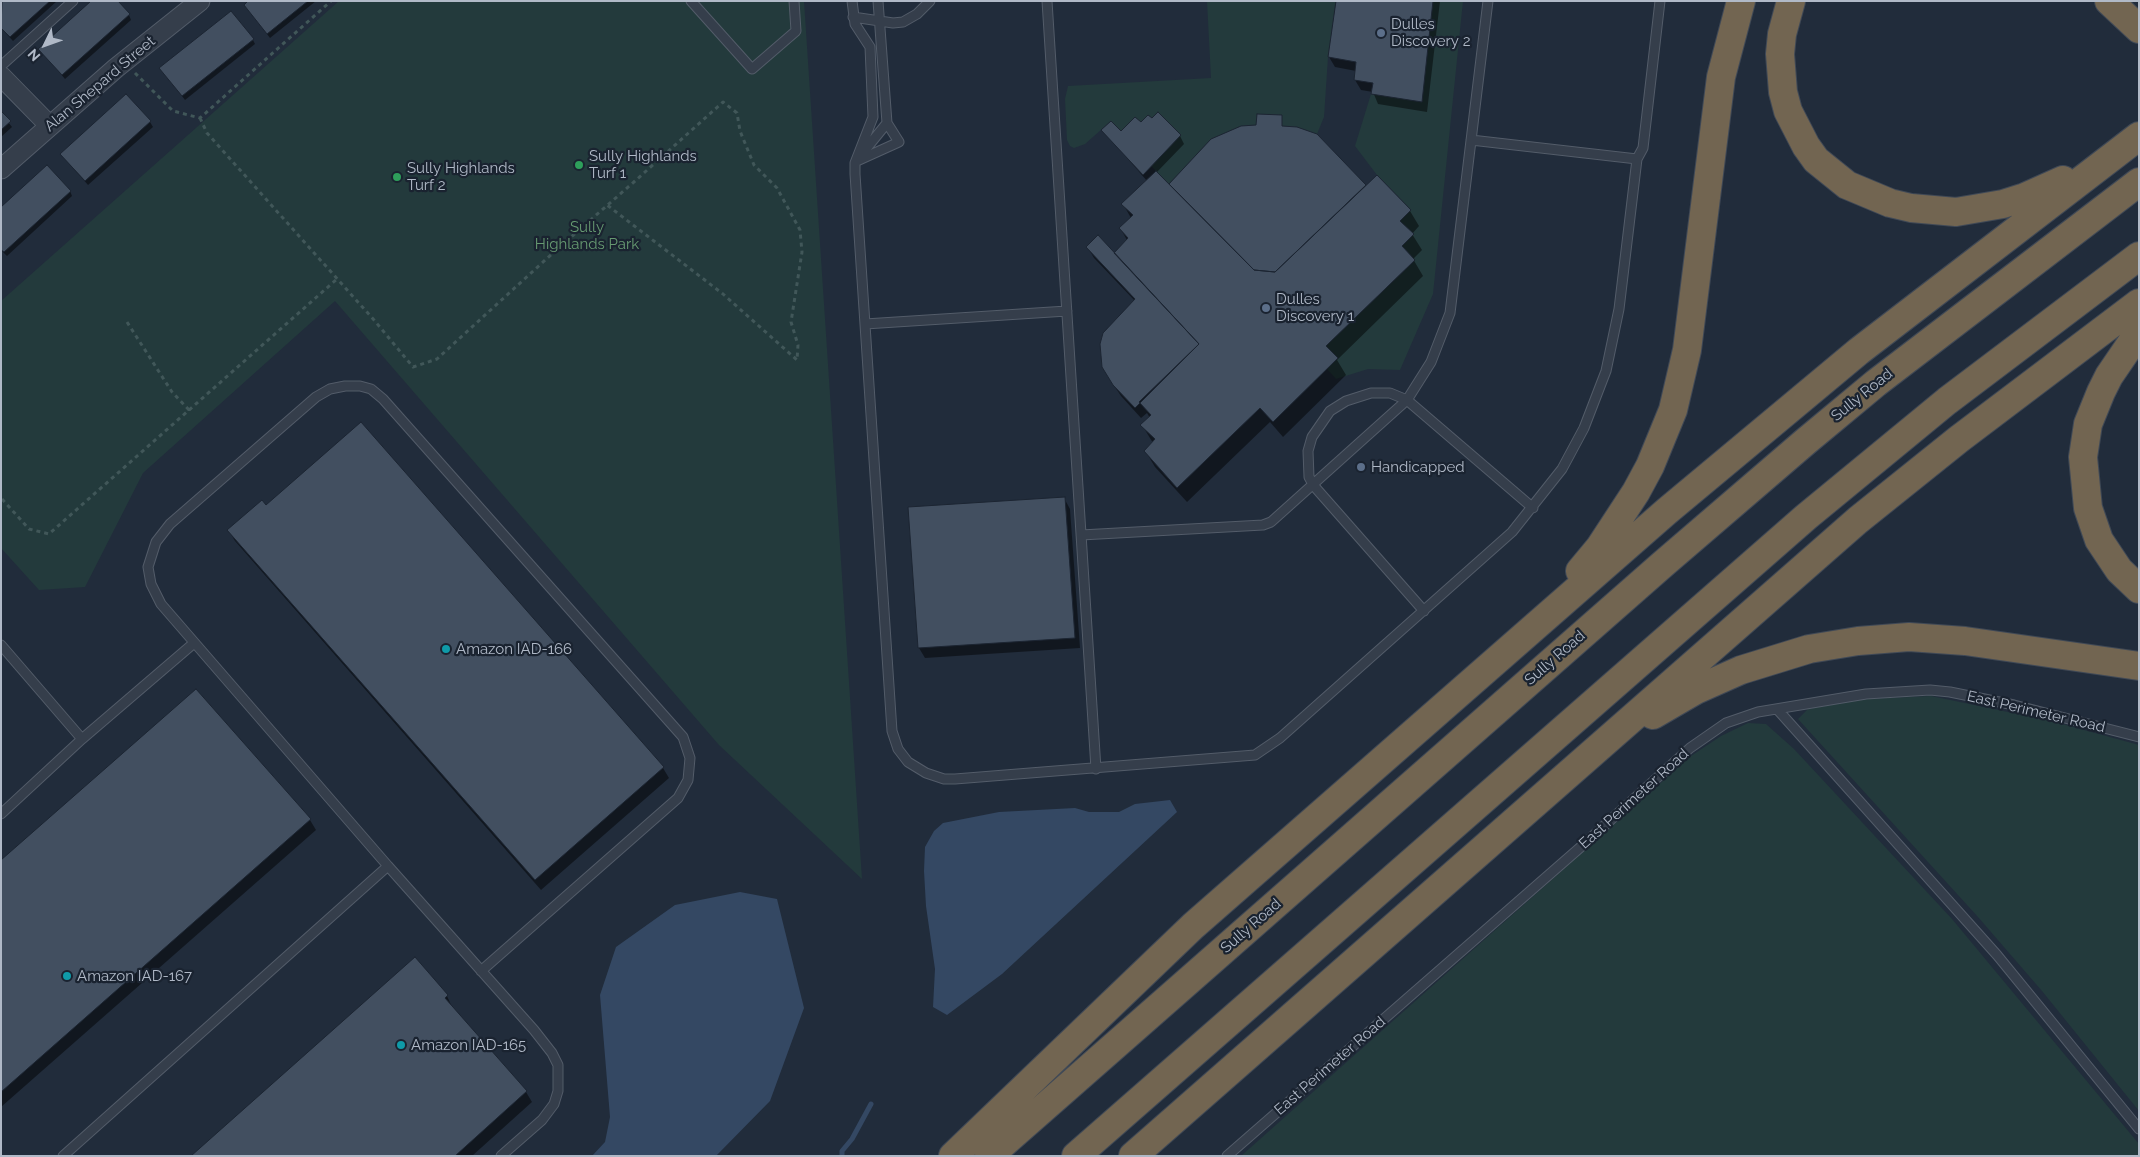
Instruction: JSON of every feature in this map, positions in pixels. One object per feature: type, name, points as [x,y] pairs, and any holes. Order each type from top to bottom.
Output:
[{"type":"highway","points":[[1462,689],[1565,588],[1600,547],[1636,492],[1662,438],[1673,410],[1687,350],[1721,76],[1741,1]]},
{"type":"highway","points":[[1791,1],[1782,34],[1780,54],[1783,92],[1788,111],[1801,138],[1816,160],[1847,185],[1867,195],[1904,207],[1956,212],[2003,204],[2025,197],[2107,159]]},
{"type":"highway","points":[[2111,3],[2139,29]]},
{"type":"highway","points":[[953,1156],[1193,926],[1462,689],[1795,403],[2139,136]]},
{"type":"highway","name":"Sully Road","points":[[989,1156],[1628,594],[1805,442],[1876,383],[2139,182]]},
{"type":"highway","points":[[1076,1156],[1634,665],[1806,517],[1947,401],[2139,256]]},
{"type":"highway","points":[[1133,1156],[1858,520],[1988,417],[2139,303]]},
{"type":"highway","points":[[2139,332],[2109,376],[2094,408],[2085,441],[2083,466],[2088,508],[2099,540],[2119,570],[2139,589]]},
{"type":"highway","points":[[1523,814],[1584,770],[1641,724],[1676,700],[1741,670],[1809,649],[1867,640],[1908,637],[2001,645],[2139,666]]},
{"type":"street","name":"Alan Shepard Street","points":[[1,169],[124,62],[200,1]]},
{"type":"street","points":[[1,76],[50,126]]},
{"type":"lane","points":[[1,66],[73,1]]},
{"type":"lane","points":[[691,1],[752,69],[796,31],[794,1]]},
{"type":"lane","points":[[852,1],[855,24],[870,47],[873,117],[854,163],[891,722],[898,749],[908,762],[917,768],[944,778],[1255,755],[1280,738],[1499,545],[1548,489],[1573,449],[1593,408],[1606,372],[1619,309],[1637,159],[1642,148],[1660,1]]},
{"type":"lane","points":[[854,163],[899,142],[887,123],[878,1]]},
{"type":"lane","points":[[853,17],[893,22],[910,19],[930,1]]},
{"type":"lane","points":[[1047,1],[1096,768]]},
{"type":"lane","points":[[1081,535],[1263,525],[1279,517],[1407,400],[1431,362],[1450,313],[1488,1]]},
{"type":"lane","points":[[854,163],[887,123]]},
{"type":"lane","points":[[1471,140],[1637,159]]},
{"type":"lane","points":[[865,324],[1067,311]]},
{"type":"lane","points":[[481,971],[678,798],[688,780],[690,758],[683,737],[383,399],[371,389],[360,386],[345,386],[330,390],[316,397],[170,524],[152,552],[148,567],[151,584],[161,604],[194,643],[388,866],[481,971],[534,1030],[552,1053],[558,1065],[558,1091],[554,1104],[542,1120],[501,1156]]},
{"type":"lane","points":[[1424,612],[1314,486],[1310,477],[1308,452],[1312,437],[1330,410],[1346,401],[1370,393],[1390,393],[1407,400],[1533,508]]},
{"type":"lane","points":[[1,814],[82,739],[194,643]]},
{"type":"lane","points":[[1,645],[82,739]]},
{"type":"lane","name":"East Perimeter Road","points":[[1227,1156],[1576,852],[1690,748],[1726,724],[1758,712],[1776,709],[1887,691],[1930,690],[1950,692],[2014,705],[2139,737]]},
{"type":"lane","points":[[1776,709],[1997,954],[2139,1129]]},
{"type":"lane","points":[[63,1156],[388,866]]},
{"type":"path","points":[[200,118],[331,1]]},
{"type":"path","points":[[124,62],[173,111],[200,118]]},
{"type":"path","points":[[200,118],[207,133],[338,279],[413,367],[437,359],[607,206],[723,102],[737,113],[740,131],[754,165],[777,188],[800,230],[802,252],[792,322],[798,345],[797,360],[723,294],[607,206]]},
{"type":"path","points":[[2,500],[29,529],[49,534],[338,279]]},
{"type":"path","points":[[127,322],[172,392],[190,411]]},
{"type":"green space","name":"Sully Highlands Park","points":[[339,1],[804,1],[862,879],[719,745],[335,301],[143,473],[85,587],[39,590],[1,548],[1,301]]},
{"type":"green space","points":[[1207,1],[1336,1],[1328,57],[1324,117],[1317,134],[1297,127],[1282,126],[1282,115],[1257,114],[1256,125],[1241,126],[1211,139],[1169,184],[1150,165],[1158,112],[1152,118],[1148,115],[1141,122],[1121,131],[1111,121],[1085,144],[1074,148],[1070,146],[1067,140],[1065,99],[1068,86],[1211,78]]},
{"type":"green space","points":[[1433,1],[1463,1],[1433,294],[1400,370],[1368,369],[1336,379],[1327,369],[1338,358],[1326,346],[1415,260],[1402,246],[1414,234],[1400,221],[1411,210],[1377,175],[1355,146],[1371,94],[1422,102]]},
{"type":"green space","points":[[1931,696],[2051,721],[2139,745],[2139,1111],[2042,991],[1978,917],[1798,719],[1808,709],[1867,699]]},
{"type":"green space","points":[[1748,723],[1766,724],[1794,749],[1952,919],[2139,1144],[2139,1156],[1241,1156],[1691,756],[1721,736]]},
{"type":"water","points":[[1170,800],[1177,812],[1002,974],[947,1015],[933,1007],[935,969],[926,906],[925,847],[934,831],[943,823],[999,812],[1075,808],[1089,812],[1119,812],[1135,804]]},
{"type":"water","points":[[740,892],[777,899],[804,1008],[770,1101],[716,1156],[592,1156],[605,1142],[610,1117],[600,995],[616,947],[675,905]]},
{"type":"building","points":[[2,1],[50,1],[10,37],[1,28]]},
{"type":"building","points":[[91,1],[118,1],[130,14],[62,75],[38,49]]},
{"type":"building","points":[[248,1],[308,1],[267,34],[244,5]]},
{"type":"building","name":"Dulles Discovery 2","points":[[1336,1],[1433,1],[1422,102],[1371,94],[1373,83],[1354,80],[1356,62],[1328,57]]},
{"type":"building","points":[[231,11],[254,39],[182,96],[159,68]]},
{"type":"building","points":[[126,94],[151,121],[85,181],[60,154]]},
{"type":"building","points":[[1,111],[11,121],[1,130]]},
{"type":"building","points":[[1158,112],[1181,135],[1143,175],[1101,130],[1111,121],[1121,131],[1135,117],[1141,122],[1148,115],[1152,118]]},
{"type":"building","points":[[1257,114],[1282,115],[1282,126],[1297,127],[1317,134],[1366,185],[1275,272],[1254,270],[1169,184],[1211,139],[1241,126],[1256,125]]},
{"type":"building","points":[[47,165],[71,191],[4,252],[1,250],[1,207]]},
{"type":"building","name":"Dulles Discovery 1","points":[[1156,171],[1254,270],[1275,272],[1377,175],[1411,210],[1400,221],[1414,234],[1402,246],[1415,260],[1326,346],[1338,358],[1273,422],[1260,408],[1177,488],[1144,451],[1155,439],[1140,425],[1151,415],[1139,402],[1199,344],[1114,253],[1128,238],[1119,228],[1133,215],[1121,204]]},
{"type":"building","points":[[1098,235],[1199,344],[1135,408],[1113,385],[1102,367],[1100,344],[1103,333],[1135,299],[1086,247]]},
{"type":"building","name":"Amazon IAD-166","points":[[361,422],[664,767],[535,880],[227,530],[262,500],[266,505]]},
{"type":"building","points":[[1065,497],[1075,638],[918,648],[908,507]]},
{"type":"building","name":"Amazon IAD-167","points":[[196,689],[311,819],[1,1092],[1,860]]},
{"type":"building","name":"Amazon IAD-165","points":[[415,957],[448,995],[445,998],[527,1091],[455,1156],[191,1156]]},
{"type":"waterway","points":[[842,1156],[842,1151],[852,1139],[871,1104]]},
{"type":"place","name":"Dulles Discovery 2","points":[[1381,33]]},
{"type":"place","name":"Sully Highlands Turf 1","points":[[579,165]]},
{"type":"place","name":"Sully Highlands Turf 2","points":[[397,177]]},
{"type":"place","name":"Dulles Discovery 1","points":[[1266,308]]},
{"type":"place","name":"Handicapped","points":[[1361,467]]},
{"type":"place","name":"Amazon IAD-166","points":[[446,649]]},
{"type":"place","name":"Amazon IAD-167","points":[[67,976]]},
{"type":"place","name":"Amazon IAD-165","points":[[401,1045]]}]
